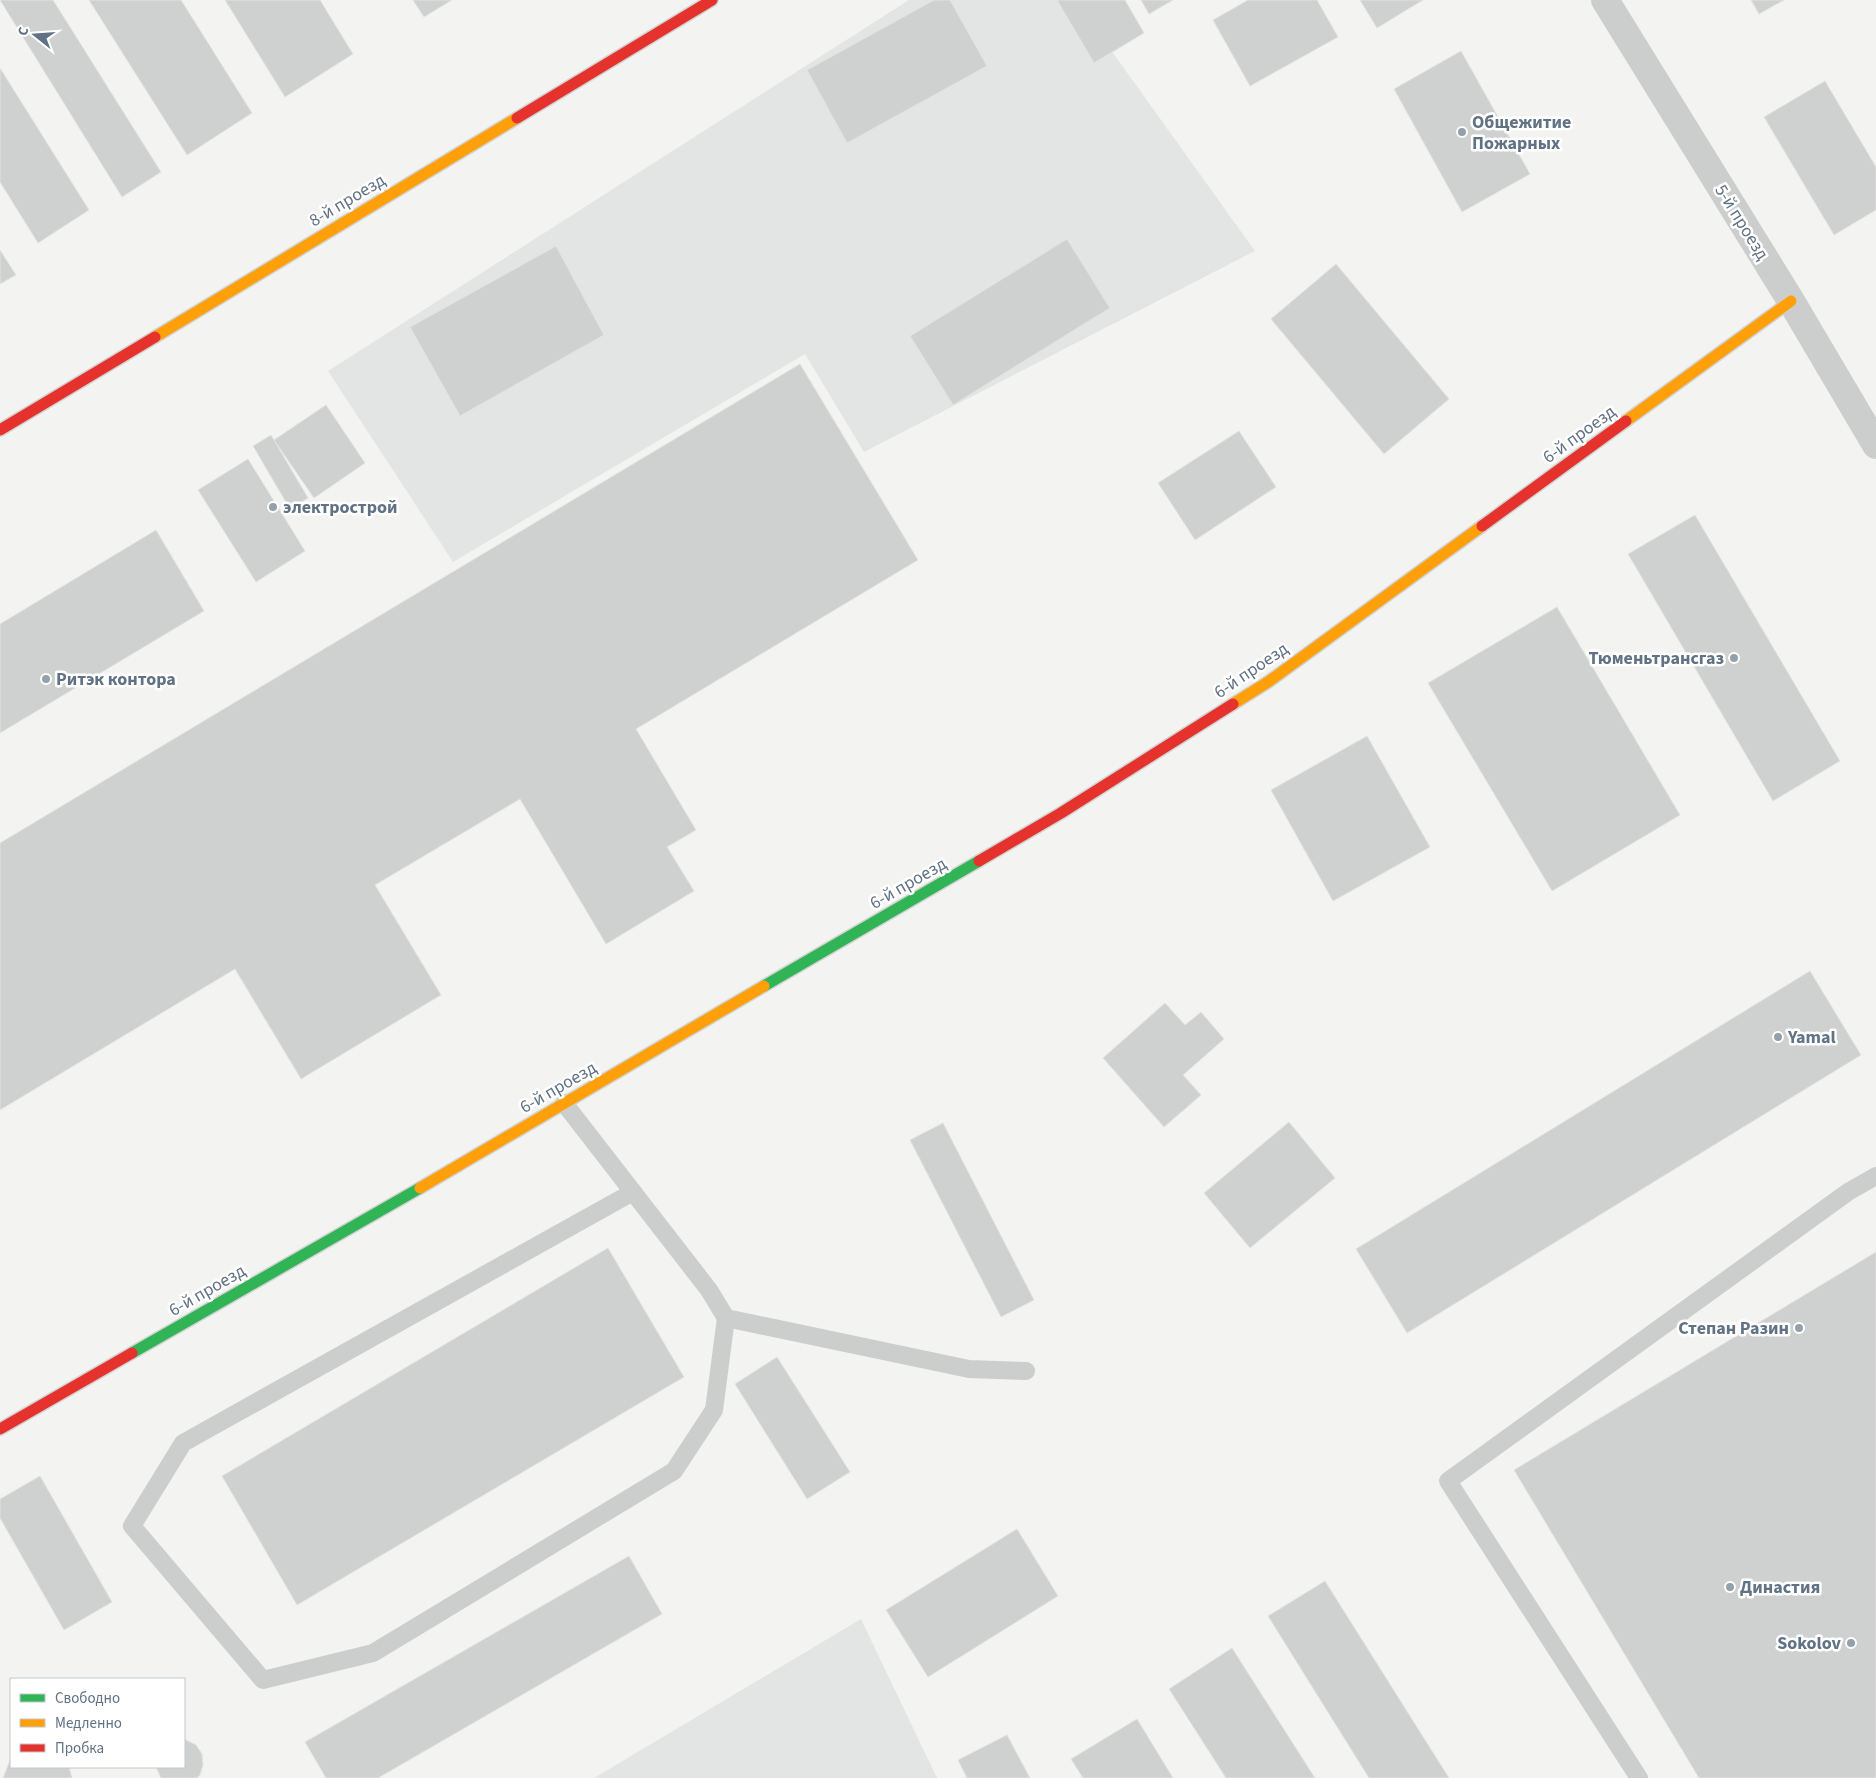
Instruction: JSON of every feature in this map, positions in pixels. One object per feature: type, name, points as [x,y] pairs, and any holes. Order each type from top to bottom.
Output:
[{"type":"street","name":"8-й проезд","points":[[0,430],[712,0]]},
{"type":"street","name":"5-й проезд","points":[[1605,0],[1791,301],[1876,445]]},
{"type":"street","name":"6-й проезд","points":[[0,1429],[1061,813],[1268,682],[1791,301]]},
{"type":"lane","points":[[564,1103],[709,1290],[726,1318],[714,1410],[674,1472],[372,1653],[262,1680],[132,1526],[183,1443],[633,1192]]},
{"type":"lane","points":[[1638,1778],[1448,1481],[1848,1192],[1876,1176]]},
{"type":"lane","points":[[726,1318],[969,1369],[1026,1371]]},
{"type":"shaded area","points":[[909,0],[1075,0],[1255,251],[864,452],[805,354],[453,562],[328,371]]},
{"type":"shaded area","points":[[861,1619],[937,1778],[594,1778]]},
{"type":"building","points":[[0,0],[53,0],[161,172],[122,197]]},
{"type":"building","points":[[89,0],[181,0],[252,113],[187,155]]},
{"type":"building","points":[[225,0],[320,0],[353,54],[285,97]]},
{"type":"building","points":[[413,0],[452,0],[424,17]]},
{"type":"building","points":[[934,0],[950,0],[987,66],[847,143],[807,70]]},
{"type":"building","points":[[1057,0],[1125,0],[1144,33],[1094,63]]},
{"type":"building","points":[[1141,0],[1173,0],[1149,14]]},
{"type":"building","points":[[1248,0],[1317,0],[1338,37],[1250,86],[1213,20]]},
{"type":"building","points":[[1360,0],[1423,0],[1377,28]]},
{"type":"building","points":[[1751,0],[1784,0],[1759,14]]},
{"type":"building","name":"Общежитие Пожарных","points":[[1461,51],[1530,174],[1462,212],[1394,89]]},
{"type":"building","points":[[0,68],[89,210],[38,243],[0,182]]},
{"type":"building","points":[[1825,81],[1876,167],[1876,210],[1834,235],[1764,117]]},
{"type":"building","points":[[1067,239],[1110,308],[953,405],[910,336]]},
{"type":"building","points":[[556,246],[604,335],[460,416],[410,327]]},
{"type":"building","points":[[0,250],[16,275],[0,284]]},
{"type":"building","points":[[1336,264],[1449,399],[1384,454],[1271,319]]},
{"type":"building","points":[[800,364],[918,560],[636,729],[696,830],[667,847],[694,891],[606,944],[520,799],[375,885],[441,995],[301,1079],[235,969],[0,1110],[0,843]]},
{"type":"building","points":[[326,405],[365,463],[314,498],[274,440]]},
{"type":"building","points":[[1239,431],[1276,487],[1195,540],[1158,483]]},
{"type":"building","points":[[271,435],[308,498],[290,509],[253,446]]},
{"type":"building","points":[[248,459],[305,551],[256,582],[198,490]]},
{"type":"building","name":"Тюменьтрансгаз","points":[[1695,515],[1840,761],[1773,801],[1628,554]]},
{"type":"building","name":"Ритэк контора","points":[[156,530],[204,611],[0,733],[0,624]]},
{"type":"building","points":[[1557,607],[1680,815],[1552,891],[1428,683]]},
{"type":"building","points":[[1367,736],[1430,847],[1333,901],[1271,790]]},
{"type":"building","points":[[1810,971],[1861,1055],[1407,1333],[1356,1249]]},
{"type":"building","points":[[1165,1003],[1185,1025],[1201,1012],[1224,1039],[1183,1075],[1201,1095],[1164,1127],[1103,1058]]},
{"type":"building","points":[[1289,1122],[1335,1178],[1250,1248],[1204,1193]]},
{"type":"building","points":[[943,1123],[1034,1300],[1001,1317],[910,1140]]},
{"type":"building","points":[[608,1248],[684,1377],[297,1605],[222,1476]]},
{"type":"building","name":"Династия","points":[[1876,1252],[1876,1778],[1699,1778],[1514,1470]]},
{"type":"building","points":[[777,1357],[850,1472],[807,1499],[735,1384]]},
{"type":"building","points":[[40,1476],[112,1602],[64,1630],[0,1518],[0,1499]]},
{"type":"building","points":[[1017,1529],[1058,1596],[928,1677],[886,1610]]},
{"type":"building","points":[[629,1556],[662,1614],[378,1778],[326,1778],[305,1742]]},
{"type":"building","points":[[1325,1581],[1449,1778],[1369,1778],[1268,1616]]},
{"type":"building","points":[[1232,1648],[1315,1778],[1226,1778],[1169,1689]]},
{"type":"building","points":[[1137,1719],[1173,1778],[1083,1778],[1071,1759]]},
{"type":"building","points":[[1007,1735],[1030,1778],[967,1778],[958,1760]]},
{"type":"building","points":[[185,1740],[196,1745],[202,1754],[203,1765],[197,1778],[161,1778],[156,1768],[185,1768]]},
{"type":"building","points":[[10,1760],[10,1768],[69,1768],[72,1778],[3,1778]]},
{"type":"traffic: fast","points":[[764,986],[979,861]]},
{"type":"traffic: fast","points":[[132,1353],[420,1188]]},
{"type":"traffic: slow","points":[[155,337],[517,118]]},
{"type":"traffic: slow","points":[[1626,421],[1791,301]]},
{"type":"traffic: slow","points":[[1233,704],[1268,682],[1482,526]]},
{"type":"traffic: slow","points":[[420,1188],[764,986]]},
{"type":"traffic: jam","points":[[517,118],[712,0]]},
{"type":"traffic: jam","points":[[0,430],[155,337]]},
{"type":"traffic: jam","points":[[1482,526],[1626,421]]},
{"type":"traffic: jam","points":[[979,861],[1061,813],[1233,704]]},
{"type":"traffic: jam","points":[[0,1429],[132,1353]]},
{"type":"place","name":"Общежитие Пожарных","points":[[1462,132]]},
{"type":"place","name":"электрострой","points":[[273,507]]},
{"type":"place","name":"Тюменьтрансгаз","points":[[1734,658]]},
{"type":"place","name":"Ритэк контора","points":[[46,679]]},
{"type":"place","name":"Yamal","points":[[1778,1037]]},
{"type":"place","name":"Степан Разин","points":[[1799,1328]]},
{"type":"place","name":"Династия","points":[[1730,1587]]},
{"type":"place","name":"Sokolov","points":[[1851,1643]]}]
